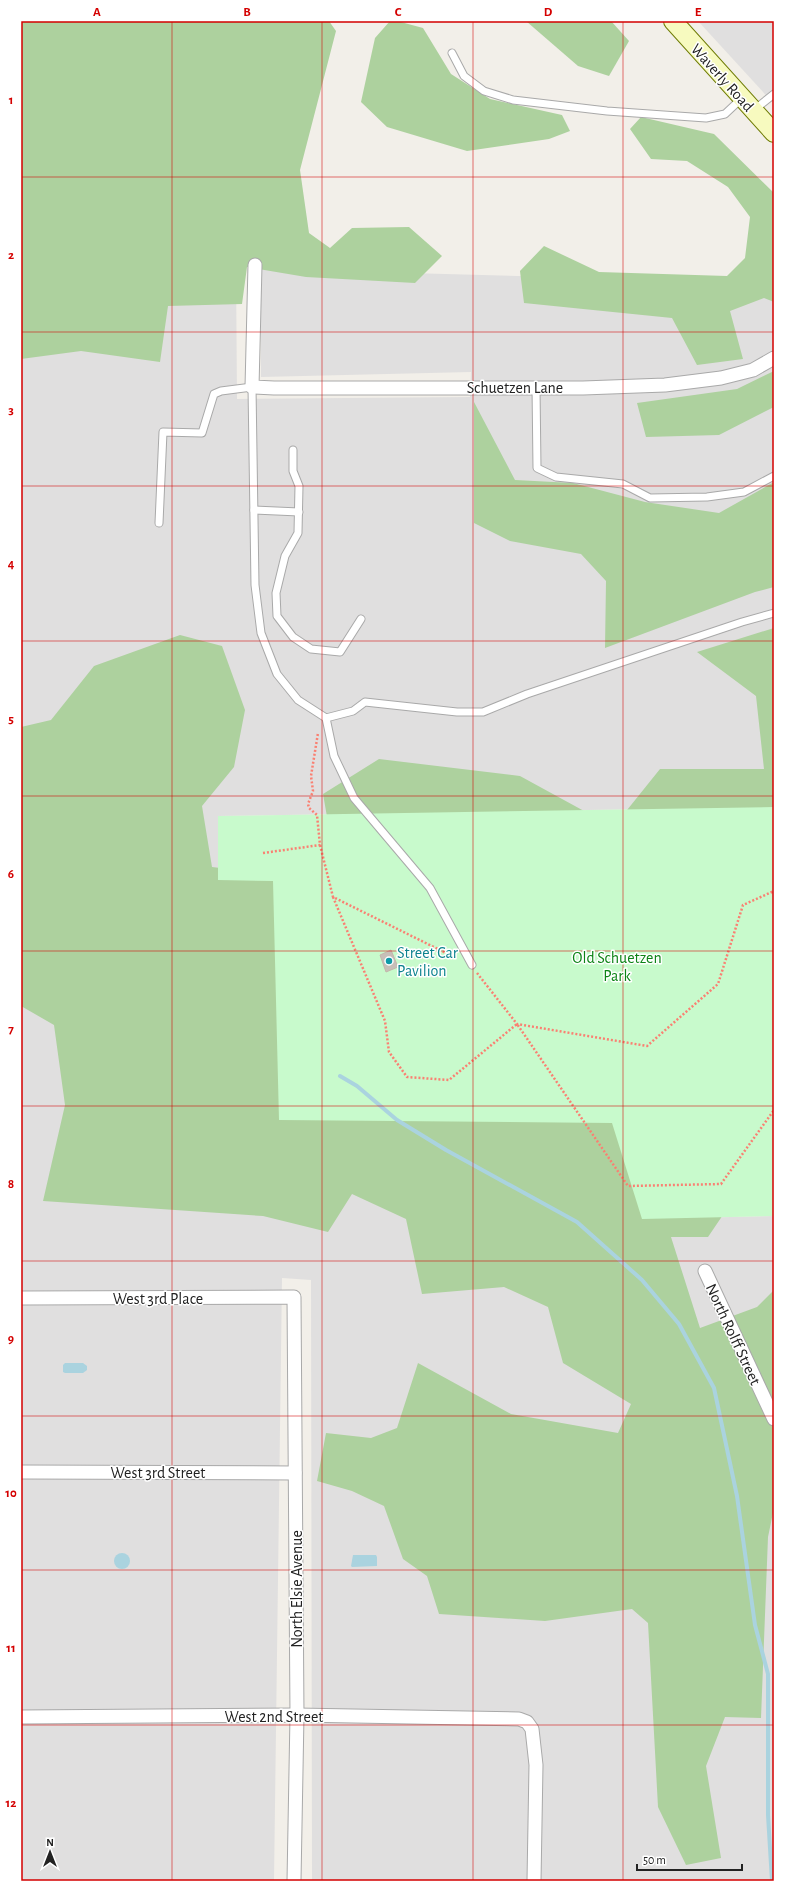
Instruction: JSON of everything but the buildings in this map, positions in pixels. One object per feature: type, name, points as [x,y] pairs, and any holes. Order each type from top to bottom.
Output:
[{"type":"street","name":"Waverly Road","points":[[673,21],[774,133]]},
{"type":"street","points":[[252,387],[255,265]]},
{"type":"street","name":"Schuetzen Lane","points":[[252,387],[583,388],[665,385],[721,378],[752,370],[774,358]]},
{"type":"street","name":"North Rolff Street","points":[[705,1271],[774,1419]]},
{"type":"street","name":"West 3rd Place","points":[[21,1298],[294,1297]]},
{"type":"street","name":"North Elsie Avenue","points":[[294,1297],[297,1715],[294,1881]]},
{"type":"street","name":"West 3rd Street","points":[[21,1472],[295,1473]]},
{"type":"street","name":"West 2nd Street","points":[[21,1718],[297,1715],[519,1719],[527,1722],[532,1728],[536,1765],[534,1881]]},
{"type":"lane","points":[[452,53],[464,76],[484,91],[513,100],[607,111],[706,118],[726,114],[774,94]]},
{"type":"lane","points":[[159,523],[163,432],[202,433],[214,394],[221,391],[252,387],[255,585],[261,633],[277,674],[298,700],[324,716],[353,711],[365,702],[457,712],[483,712],[527,694],[734,624],[774,613]]},
{"type":"lane","points":[[536,387],[537,468],[556,477],[623,484],[650,498],[706,497],[744,492],[774,476]]},
{"type":"lane","points":[[292,450],[293,471],[299,486],[298,533],[286,556],[276,593],[276,616],[293,637],[311,649],[340,652],[361,619]]},
{"type":"lane","points":[[254,510],[299,512]]},
{"type":"lane","points":[[324,716],[334,756],[354,798],[430,888],[472,966]]},
{"type":"path","points":[[324,716],[311,776],[313,790],[308,804],[309,808],[317,815],[320,845],[333,897],[384,1021],[389,1052],[407,1077],[450,1080],[517,1024],[647,1046],[718,984],[743,905],[774,891]]},
{"type":"path","points":[[263,853],[320,845]]},
{"type":"path","points":[[333,897],[472,966],[517,1024],[628,1186],[721,1184],[774,1110]]},
{"type":"shaded area","points":[[698,21],[774,21],[774,104]]},
{"type":"shaded area","points":[[774,263],[774,807],[218,816],[218,880],[273,880],[279,1120],[642,1219],[774,1216],[774,1881],[312,1881],[311,1280],[282,1278],[274,1881],[21,1881],[21,266],[236,268],[237,399],[470,397],[471,372],[261,377],[261,269],[745,282]]},
{"type":"green space","points":[[21,21],[329,21],[336,31],[300,170],[309,233],[330,248],[352,228],[409,227],[442,256],[415,283],[306,277],[247,267],[242,304],[168,306],[160,362],[81,351],[21,359]]},
{"type":"green space","points":[[390,21],[397,21],[423,28],[451,74],[490,99],[562,115],[570,131],[549,139],[467,151],[387,127],[361,102],[375,38]]},
{"type":"green space","points":[[526,21],[611,21],[629,41],[609,76],[578,66]]},
{"type":"green space","points":[[641,117],[714,134],[774,193],[774,302],[764,298],[730,311],[743,359],[697,365],[672,318],[524,303],[520,271],[544,246],[599,272],[727,276],[745,258],[750,217],[728,187],[687,161],[651,159],[630,129]]},
{"type":"green space","points":[[774,371],[774,407],[719,435],[646,437],[637,403],[737,389]]},
{"type":"green space","points":[[474,402],[515,480],[573,483],[645,502],[719,513],[774,482],[774,587],[755,592],[605,648],[606,581],[581,554],[510,541],[474,523]]},
{"type":"green space","points":[[774,628],[774,1205],[729,1206],[708,1237],[671,1237],[700,1328],[757,1307],[774,1290],[774,1508],[768,1537],[761,1718],[725,1717],[706,1766],[721,1858],[686,1865],[658,1807],[648,1623],[632,1609],[545,1621],[439,1614],[427,1576],[403,1559],[384,1506],[352,1491],[317,1481],[326,1433],[371,1438],[397,1428],[418,1363],[511,1414],[618,1433],[631,1404],[563,1363],[548,1307],[504,1287],[422,1294],[406,1219],[352,1194],[328,1232],[263,1216],[43,1201],[65,1105],[54,1025],[21,1006],[21,727],[51,720],[94,666],[180,635],[222,646],[245,710],[234,767],[202,806],[212,867],[263,873],[295,898],[338,879],[323,794],[379,759],[520,776],[595,817],[615,825],[660,769],[764,769],[756,696],[697,652]]},
{"type":"green space","name":"Old Schuetzen Park","points":[[774,807],[774,1216],[642,1219],[612,1123],[279,1120],[273,881],[218,880],[218,816]]},
{"type":"water","points":[[65,1363],[83,1363],[87,1366],[87,1370],[83,1373],[65,1373],[63,1372],[63,1365]]},
{"type":"water","points":[[122,1553],[129,1558],[130,1561],[125,1568],[122,1569],[115,1564],[114,1561],[119,1554]]},
{"type":"water","points":[[353,1555],[376,1555],[377,1566],[352,1567]]},
{"type":"waterway","points":[[340,1076],[357,1086],[397,1120],[446,1150],[577,1222],[642,1280],[679,1324],[714,1388],[737,1496],[755,1625],[768,1674],[768,1815],[772,1881]]},
{"type":"place","name":"Street Car Pavilion","points":[[389,961]]}]
